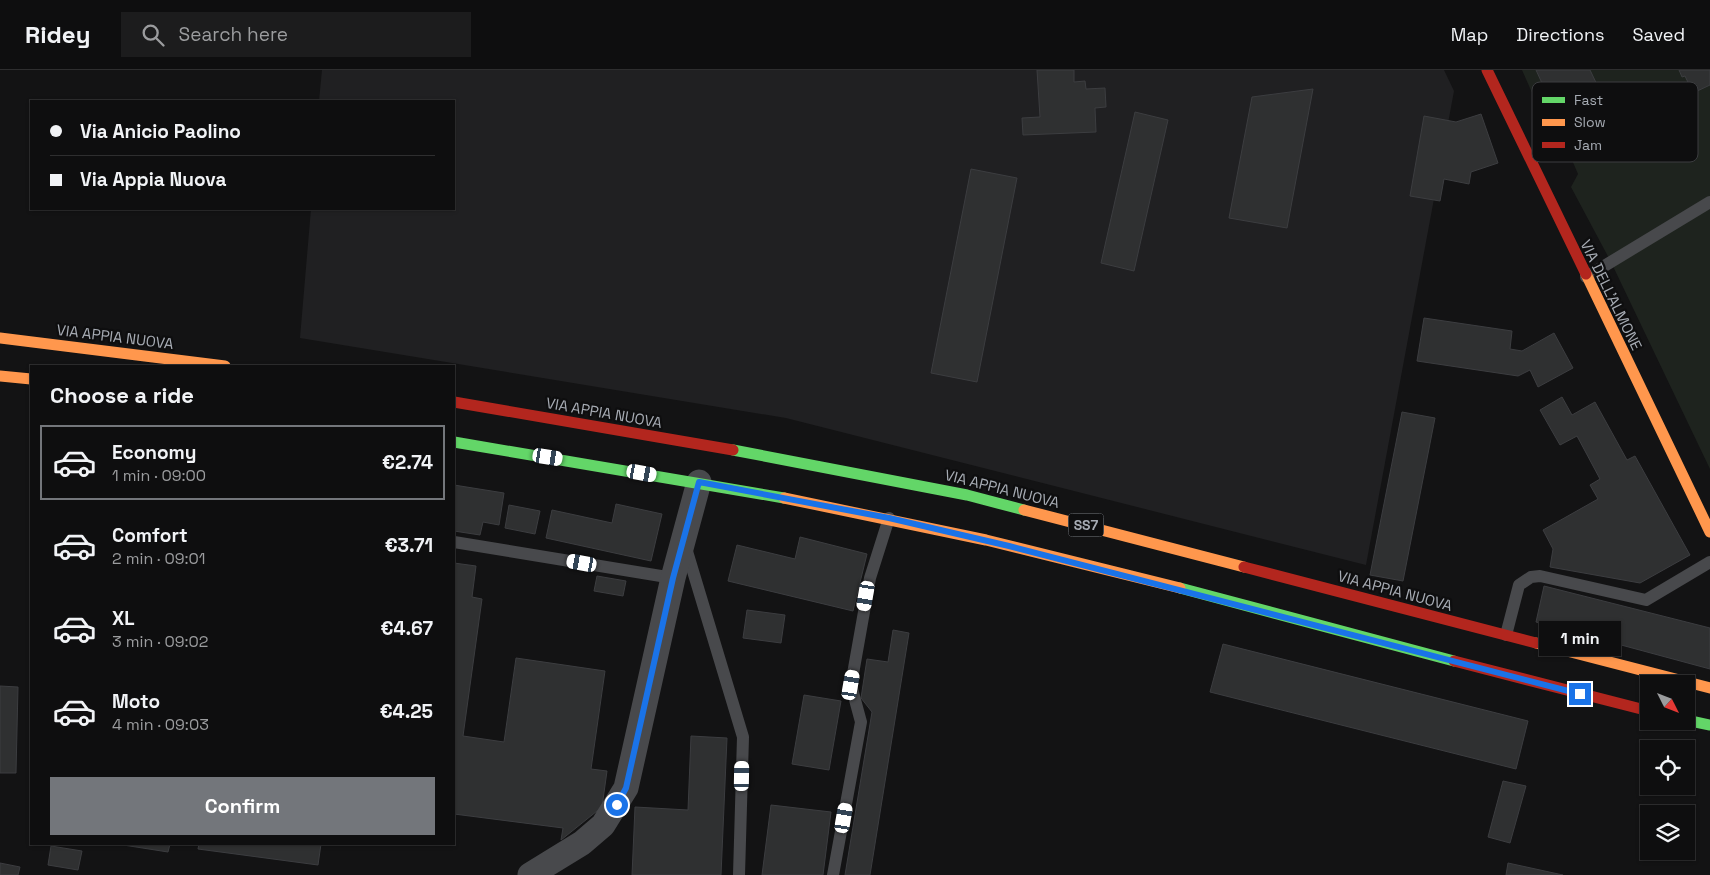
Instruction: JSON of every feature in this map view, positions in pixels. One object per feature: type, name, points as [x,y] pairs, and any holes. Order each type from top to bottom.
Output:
[{"type":"main road","name":"VIA DELL'ALMONE","points":[[1487,70],[1710,532]]},
{"type":"main road","name":"VIA APPIA NUOVA","points":[[0,338],[217,365]]},
{"type":"main road","points":[[0,376],[30,379]]},
{"type":"main road","name":"VIA APPIA NUOVA","points":[[455,402],[782,458],[967,494],[1710,688]]},
{"type":"main road","points":[[455,442],[699,482],[889,518],[1176,588],[1640,709]]},
{"type":"main road","points":[[1695,722],[1710,725]]},
{"type":"street","points":[[530,875],[582,843],[603,825],[626,788],[673,578],[699,482]]},
{"type":"lane","points":[[1586,277],[1710,202]]},
{"type":"lane","points":[[833,875],[861,722],[851,685],[870,578],[889,518]]},
{"type":"lane","points":[[684,541],[743,737],[740,875]]},
{"type":"lane","points":[[455,542],[673,578]]},
{"type":"lane","points":[[1506,635],[1519,584],[1531,577],[1540,576],[1646,600],[1710,562]]},
{"type":"shaded area","points":[[322,70],[1444,70],[1454,91],[1366,565],[786,418],[300,338],[311,210],[455,210],[455,100],[319,100]]},
{"type":"shaded area","points":[[1522,70],[1710,70],[1710,469],[1611,262],[1571,187],[1578,174],[1573,162],[1698,162],[1698,82],[1532,82],[1532,93]]},
{"type":"building","points":[[1037,70],[1074,70],[1074,82],[1085,81],[1086,89],[1105,88],[1106,107],[1095,108],[1096,132],[1023,135],[1022,118],[1040,117]]},
{"type":"building","points":[[1536,70],[1590,70],[1596,82],[1542,82]]},
{"type":"building","points":[[1679,70],[1710,70],[1710,85],[1698,91],[1698,82],[1688,82],[1685,76],[1682,77]]},
{"type":"building","points":[[1313,89],[1287,228],[1229,218],[1252,97]]},
{"type":"building","points":[[1135,112],[1168,120],[1134,271],[1101,263]]},
{"type":"building","points":[[1481,114],[1498,163],[1471,172],[1469,184],[1444,179],[1440,201],[1410,196],[1424,116],[1456,122]]},
{"type":"building","points":[[971,169],[1017,178],[977,382],[931,373]]},
{"type":"building","points":[[1424,318],[1512,331],[1510,349],[1522,351],[1554,333],[1573,368],[1538,387],[1530,370],[1518,376],[1417,361]]},
{"type":"building","points":[[1562,397],[1572,415],[1595,402],[1627,460],[1635,456],[1690,555],[1640,583],[1550,567],[1553,549],[1543,530],[1598,499],[1590,485],[1600,479],[1577,436],[1560,445],[1540,410]]},
{"type":"building","points":[[1402,412],[1435,418],[1403,581],[1370,575]]},
{"type":"building","points":[[455,485],[504,493],[499,525],[483,522],[480,535],[455,531]]},
{"type":"building","points":[[616,504],[662,514],[651,561],[546,538],[552,510],[612,523]]},
{"type":"building","points":[[509,505],[540,511],[535,534],[505,528]]},
{"type":"building","points":[[800,537],[867,554],[853,611],[728,581],[737,545],[795,559]]},
{"type":"building","points":[[455,563],[476,566],[472,597],[482,599],[463,736],[504,742],[516,658],[605,671],[591,769],[607,771],[602,807],[561,840],[563,828],[455,814]]},
{"type":"building","points":[[597,576],[626,581],[623,596],[594,591]]},
{"type":"building","points":[[1544,586],[1710,628],[1710,669],[1536,622]]},
{"type":"building","points":[[747,610],[785,615],[781,643],[743,638]]},
{"type":"building","points":[[893,630],[909,633],[870,875],[845,875],[872,712],[861,698],[867,659],[888,662]]},
{"type":"building","points":[[1223,644],[1528,721],[1516,769],[1210,692]]},
{"type":"building","points":[[0,686],[18,687],[16,773],[0,773]]},
{"type":"building","points":[[804,695],[841,701],[829,770],[792,764]]},
{"type":"building","points":[[691,736],[727,738],[721,875],[632,875],[635,807],[688,810]]},
{"type":"building","points":[[1503,781],[1526,786],[1510,843],[1488,837]]},
{"type":"building","points":[[771,805],[831,812],[823,875],[762,875]]},
{"type":"building","points":[[123,845],[170,845],[168,852]]},
{"type":"building","points":[[199,845],[321,845],[318,865],[198,849]]},
{"type":"building","points":[[51,846],[82,851],[78,870],[48,865]]},
{"type":"building","points":[[0,863],[20,867],[18,875],[0,875]]},
{"type":"building","points":[[1508,863],[1563,875],[1506,875]]},
{"type":"traffic: fast","points":[[455,442],[784,498]]},
{"type":"traffic: fast","points":[[733,450],[967,495],[1024,510]]},
{"type":"traffic: fast","points":[[1180,588],[1454,661]]},
{"type":"traffic: fast","points":[[1695,722],[1710,725]]},
{"type":"traffic: slow","points":[[1586,274],[1710,532]]},
{"type":"traffic: slow","points":[[0,338],[217,365]]},
{"type":"traffic: slow","points":[[0,376],[30,379]]},
{"type":"traffic: slow","points":[[784,498],[986,540],[1180,588]]},
{"type":"traffic: slow","points":[[1024,510],[1244,567]]},
{"type":"traffic: slow","points":[[1536,643],[1710,688]]},
{"type":"traffic: jam","points":[[1487,70],[1586,274]]},
{"type":"traffic: jam","points":[[455,402],[733,450]]},
{"type":"traffic: jam","points":[[1244,567],[1536,643]]},
{"type":"traffic: jam","points":[[1454,661],[1640,709]]},
{"type":"route","points":[[617,805],[626,788],[673,578],[699,482],[889,518],[1009,546],[1580,694]]}]
